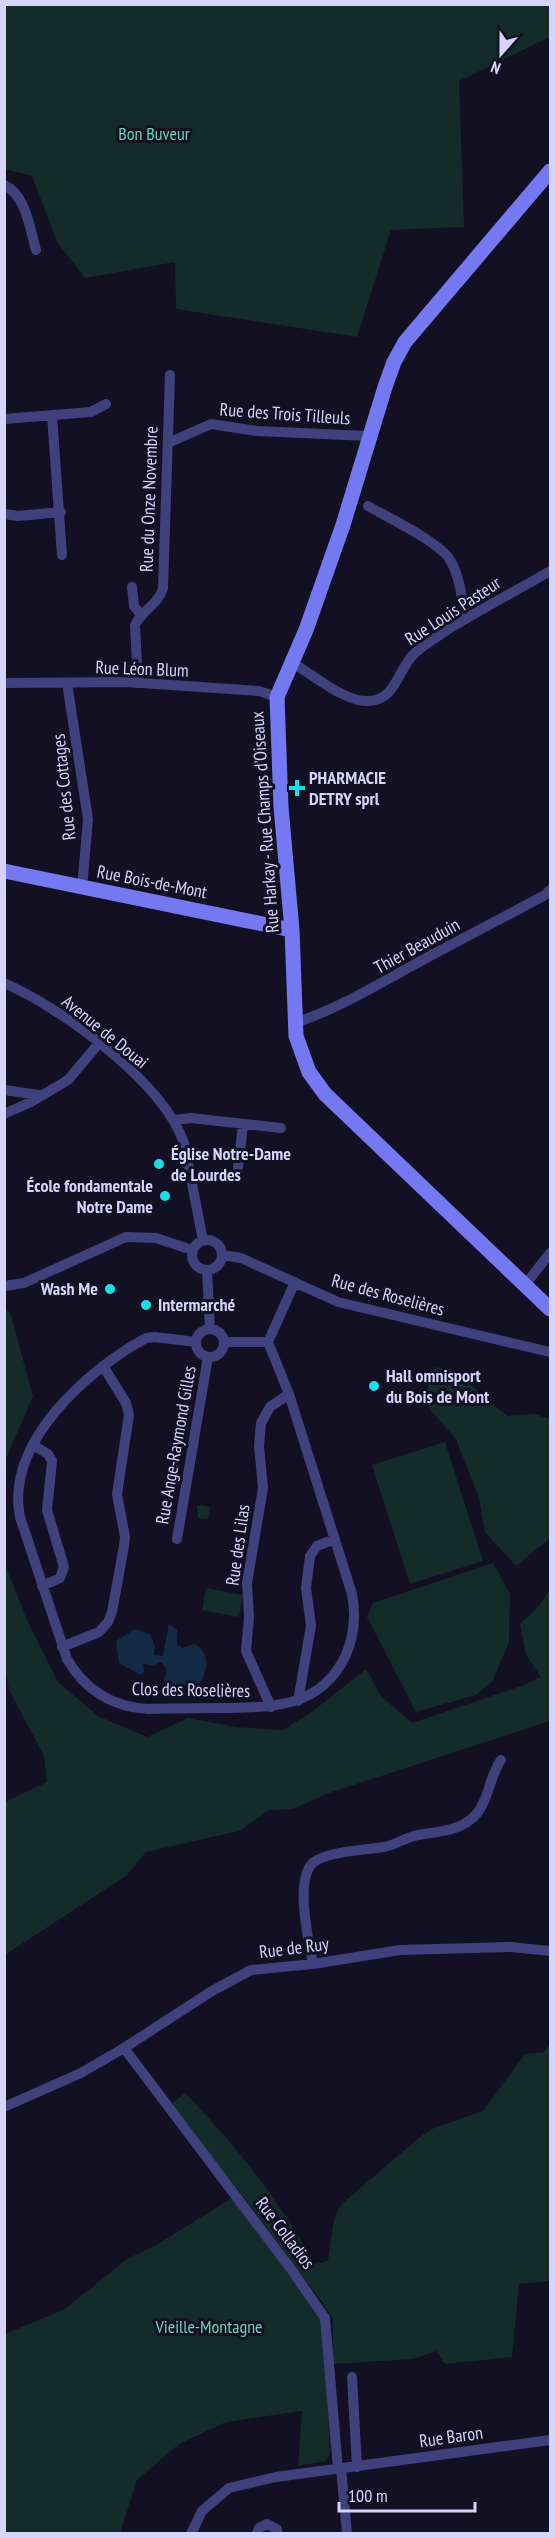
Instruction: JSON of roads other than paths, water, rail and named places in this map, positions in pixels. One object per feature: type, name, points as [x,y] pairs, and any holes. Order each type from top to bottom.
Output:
[{"type":"street","name":"Rue Harkay - Rue Champs d'Oiseaux","points":[[550,171],[405,342],[394,362],[368,436],[343,525],[292,663],[277,696],[281,807],[292,930],[295,1023],[302,1056],[319,1088],[550,1309]]},
{"type":"street","points":[[4,185],[13,190],[19,198],[36,250]]},
{"type":"street","name":"Rue du Onze Novembre","points":[[138,683],[135,625],[141,615],[158,599],[163,588],[170,375]]},
{"type":"street","points":[[4,419],[91,412],[106,404]]},
{"type":"street","points":[[52,415],[61,512],[62,555]]},
{"type":"street","name":"Rue des Trois Tilleuls","points":[[168,443],[211,424],[257,431],[368,436]]},
{"type":"street","points":[[368,506],[436,545],[446,554],[454,569],[466,619]]},
{"type":"street","points":[[4,514],[18,516],[61,512]]},
{"type":"street","name":"Rue Louis Pasteur","points":[[292,663],[350,698],[366,702],[377,700],[390,691],[414,653],[466,619],[550,571]]},
{"type":"street","name":"Rue du Onze Novembre","points":[[132,587],[134,606],[141,615]]},
{"type":"street","name":"Rue Léon Blum","points":[[4,683],[138,683],[259,691],[277,696]]},
{"type":"street","name":"Rue des Cottages","points":[[67,683],[88,819],[82,888]]},
{"type":"street","name":"Rue Bois-de-Mont","points":[[4,871],[292,930]]},
{"type":"street","name":"Thier Beauduin","points":[[295,1023],[318,1016],[379,986],[417,963],[545,895],[550,890]]},
{"type":"street","name":"Avenue de Douai","points":[[4,982],[62,1016],[99,1043],[138,1078],[174,1120],[184,1143],[203,1240]]},
{"type":"street","points":[[4,1114],[31,1102],[39,1095],[53,1090],[68,1080],[99,1043]]},
{"type":"street","points":[[4,1090],[39,1095]]},
{"type":"street","points":[[174,1120],[191,1118],[281,1128]]},
{"type":"street","points":[[238,1167],[243,1125]]},
{"type":"street","points":[[4,1286],[24,1283],[126,1237],[156,1238],[192,1250]]},
{"type":"street","points":[[203,1240],[213,1240],[220,1246],[223,1255],[215,1268],[207,1270],[195,1264],[192,1250],[203,1240]]},
{"type":"street","points":[[525,1285],[550,1253]]},
{"type":"street","name":"Rue des Roselières","points":[[223,1255],[241,1258],[338,1302],[550,1352]]},
{"type":"street","points":[[207,1270],[210,1329]]},
{"type":"street","points":[[225,1342],[268,1342],[295,1282]]},
{"type":"street","points":[[210,1329],[221,1334],[225,1342],[220,1354],[208,1357],[198,1350],[196,1342],[199,1334],[210,1329]]},
{"type":"street","name":"Clos des Roselières","points":[[196,1342],[150,1337],[103,1366],[63,1402],[33,1445],[21,1472],[18,1502],[62,1647],[72,1668],[89,1687],[104,1698],[127,1707],[148,1709],[271,1707],[298,1701],[321,1687],[346,1655],[352,1638],[353,1600],[289,1394],[268,1342]]},
{"type":"street","name":"Rue Ange-Raymond Gilles","points":[[177,1539],[208,1357]]},
{"type":"street","points":[[62,1647],[94,1635],[108,1622],[124,1550],[125,1537],[117,1494],[129,1415],[126,1403],[103,1366]]},
{"type":"street","name":"Rue des Lilas","points":[[271,1707],[246,1651],[249,1610],[247,1583],[264,1483],[259,1446],[261,1424],[270,1407],[289,1394]]},
{"type":"street","points":[[33,1445],[48,1454],[52,1461],[47,1510],[64,1567],[60,1578],[42,1586]]},
{"type":"street","points":[[298,1701],[311,1626],[306,1588],[310,1556],[317,1546],[334,1539]]},
{"type":"street","points":[[313,1964],[304,1914],[305,1875],[311,1864],[323,1858],[387,1846],[414,1836],[461,1826],[478,1813],[501,1760]]},
{"type":"street","name":"Rue de Ruy","points":[[4,2107],[81,2073],[124,2049],[212,1991],[251,1970],[313,1964],[400,1950],[511,1947],[550,1952]]},
{"type":"street","name":"Rue Colladios","points":[[124,2049],[291,2269],[325,2318],[347,2534]]},
{"type":"street","points":[[352,2377],[357,2467]]},
{"type":"street","name":"Rue Baron","points":[[191,2534],[202,2511],[229,2488],[276,2477],[550,2440]]},
{"type":"street","points":[[257,2534],[259,2528],[267,2524],[277,2529],[278,2534]]},
{"type":"water","points":[[169,1624],[177,1630],[177,1645],[183,1648],[194,1644],[204,1653],[205,1673],[193,1690],[186,1685],[166,1684],[164,1681],[167,1669],[161,1662],[153,1666],[143,1663],[144,1671],[141,1675],[119,1663],[116,1641],[135,1629],[150,1634],[155,1646],[154,1655],[163,1656]]},
{"type":"place","name":"PHARMACIE DETRY sprl","points":[[297,788]]},
{"type":"place","name":"Église Notre-Dame de Lourdes","points":[[159,1164]]},
{"type":"place","name":"École fondamentale Notre Dame","points":[[165,1196]]},
{"type":"place","name":"Wash Me","points":[[110,1289]]},
{"type":"place","name":"Intermarché","points":[[146,1305]]},
{"type":"place","name":"Hall omnisport du Bois de Mont","points":[[374,1386]]},
{"type":"park label","name":"Bon Buveur","points":[[154,134]]},
{"type":"park label","name":"Vieille-Montagne","points":[[209,2327]]}]
